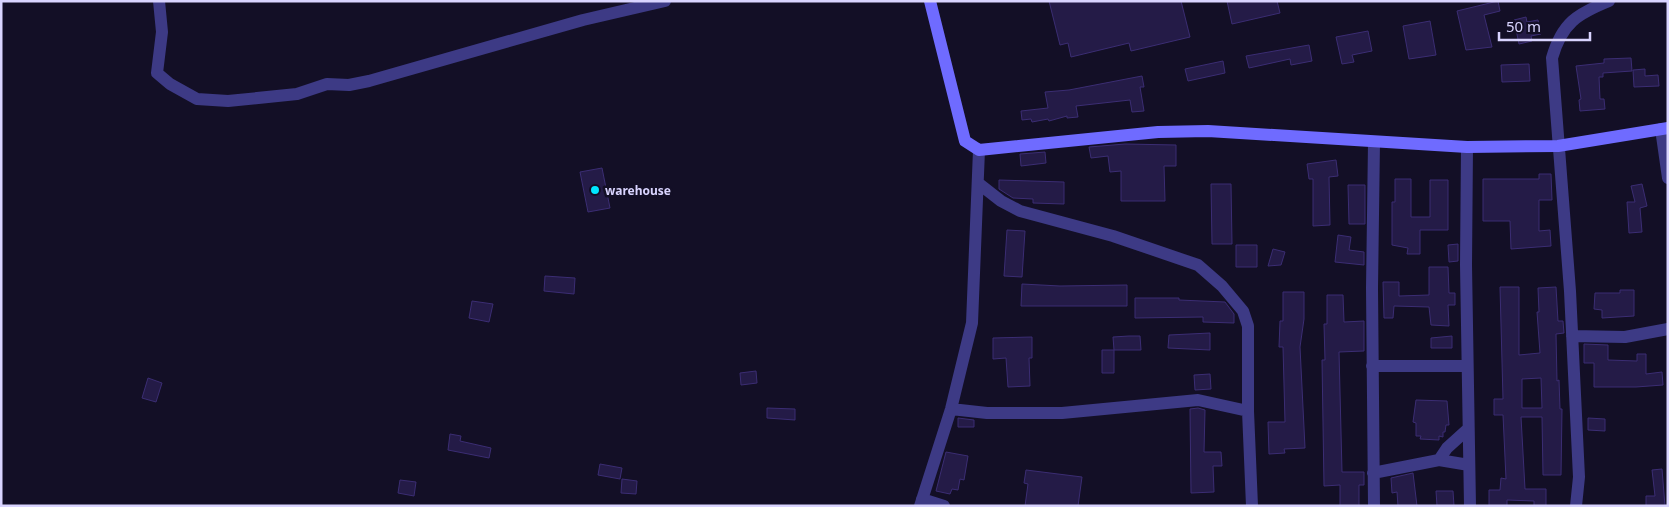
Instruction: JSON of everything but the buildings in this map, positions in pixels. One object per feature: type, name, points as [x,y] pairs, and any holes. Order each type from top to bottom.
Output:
[{"type":"street","points":[[159,1],[162,32],[157,73],[170,84],[197,99],[228,101],[297,94],[327,84],[349,86],[583,20],[665,1]]},
{"type":"street","points":[[930,1],[965,141],[979,150],[1158,132],[1208,131],[1467,147],[1558,146],[1664,129],[1668,178]]},
{"type":"street","points":[[1576,506],[1579,477],[1572,336],[1552,58],[1556,45],[1569,24],[1583,12],[1609,1]]},
{"type":"street","points":[[1374,142],[1372,366],[1374,506]]},
{"type":"street","points":[[1467,147],[1467,366],[1470,506]]},
{"type":"street","points":[[944,506],[921,502],[951,409],[972,323],[979,150]]},
{"type":"street","points":[[978,183],[1000,201],[1020,211],[1112,236],[1198,265],[1222,286],[1243,311],[1248,326],[1248,411],[1252,506]]},
{"type":"street","points":[[1572,336],[1625,337],[1668,329]]},
{"type":"street","points":[[1372,366],[1467,366]]},
{"type":"street","points":[[951,409],[987,412],[1062,413],[1198,400],[1248,411]]},
{"type":"street","points":[[1439,460],[1447,448],[1468,429]]},
{"type":"street","points":[[1373,473],[1439,460],[1469,465]]},
{"type":"place","name":"warehouse","points":[[595,190]]}]
